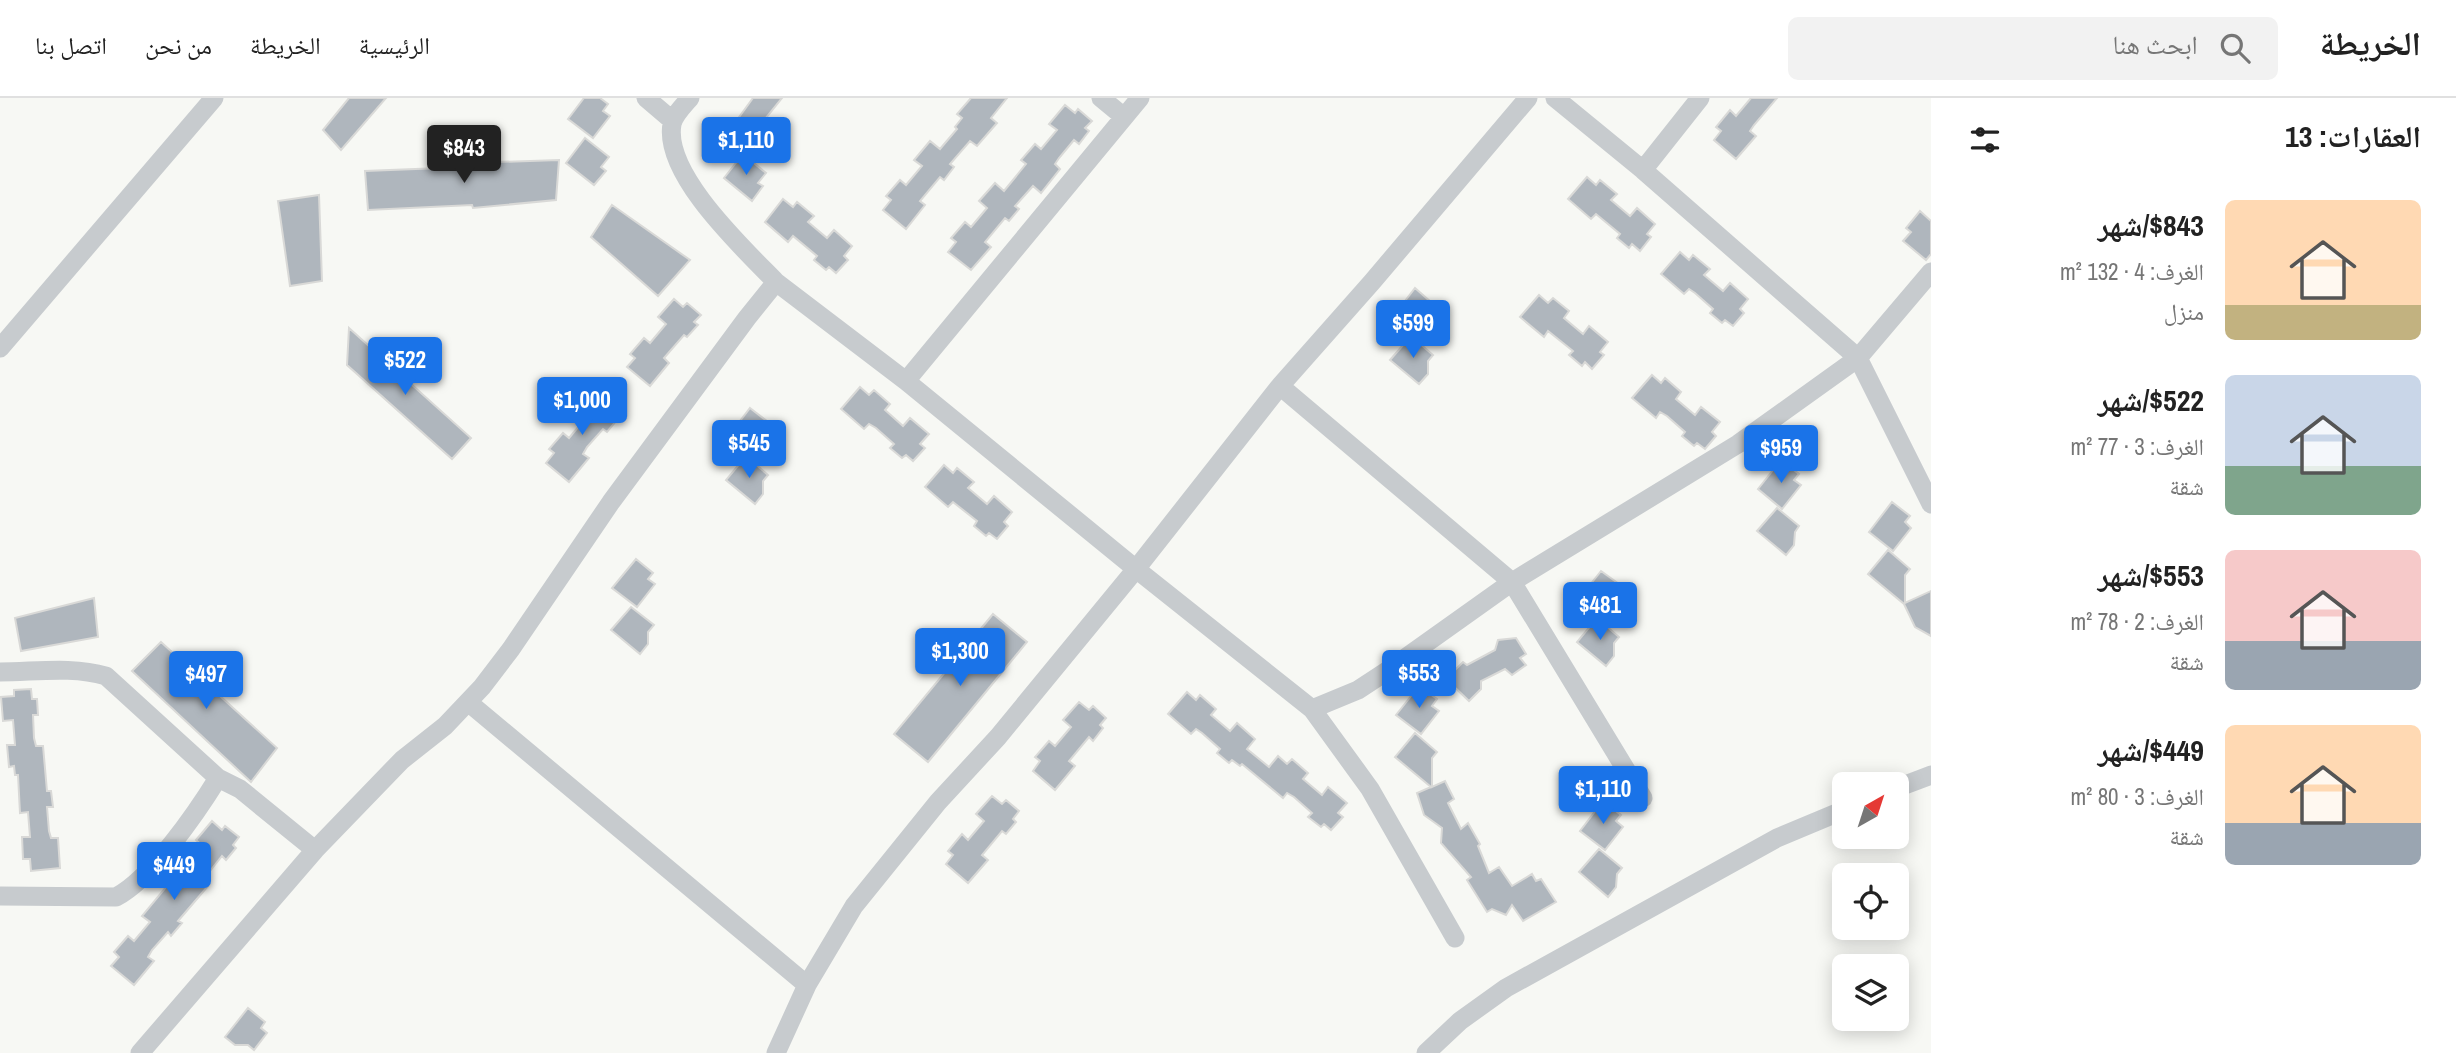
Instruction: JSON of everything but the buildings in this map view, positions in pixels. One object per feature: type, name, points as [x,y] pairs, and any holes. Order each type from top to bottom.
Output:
[{"type":"street","points":[[0,348],[214,98]]},
{"type":"street","points":[[646,98],[673,121]]},
{"type":"street","points":[[690,98],[673,121],[671,142],[678,164],[706,205],[776,282],[906,381],[1312,709],[1370,789],[1455,937]]},
{"type":"street","points":[[1101,98],[1124,117]]},
{"type":"street","points":[[906,381],[1139,98]]},
{"type":"street","points":[[776,1053],[807,985],[854,906],[1136,569],[1280,386],[1528,98]]},
{"type":"street","points":[[1555,98],[1643,170],[1858,358],[1931,503]]},
{"type":"street","points":[[1643,170],[1700,98]]},
{"type":"street","points":[[1312,709],[1337,700],[1377,678],[1512,582],[1738,444],[1858,358],[1931,272]]},
{"type":"street","points":[[140,1053],[315,850],[402,760],[445,726],[482,687],[611,502],[776,282]]},
{"type":"street","points":[[1280,386],[1512,582],[1643,798]]},
{"type":"street","points":[[0,672],[92,671],[106,676],[218,778],[240,789],[315,850]]},
{"type":"street","points":[[468,702],[807,985]]},
{"type":"street","points":[[1909,783],[1931,775]]},
{"type":"street","points":[[0,896],[116,897],[127,891],[168,847],[202,804],[218,778]]},
{"type":"street","points":[[1426,1053],[1460,1021],[1506,988],[1777,838],[1832,815]]}]
